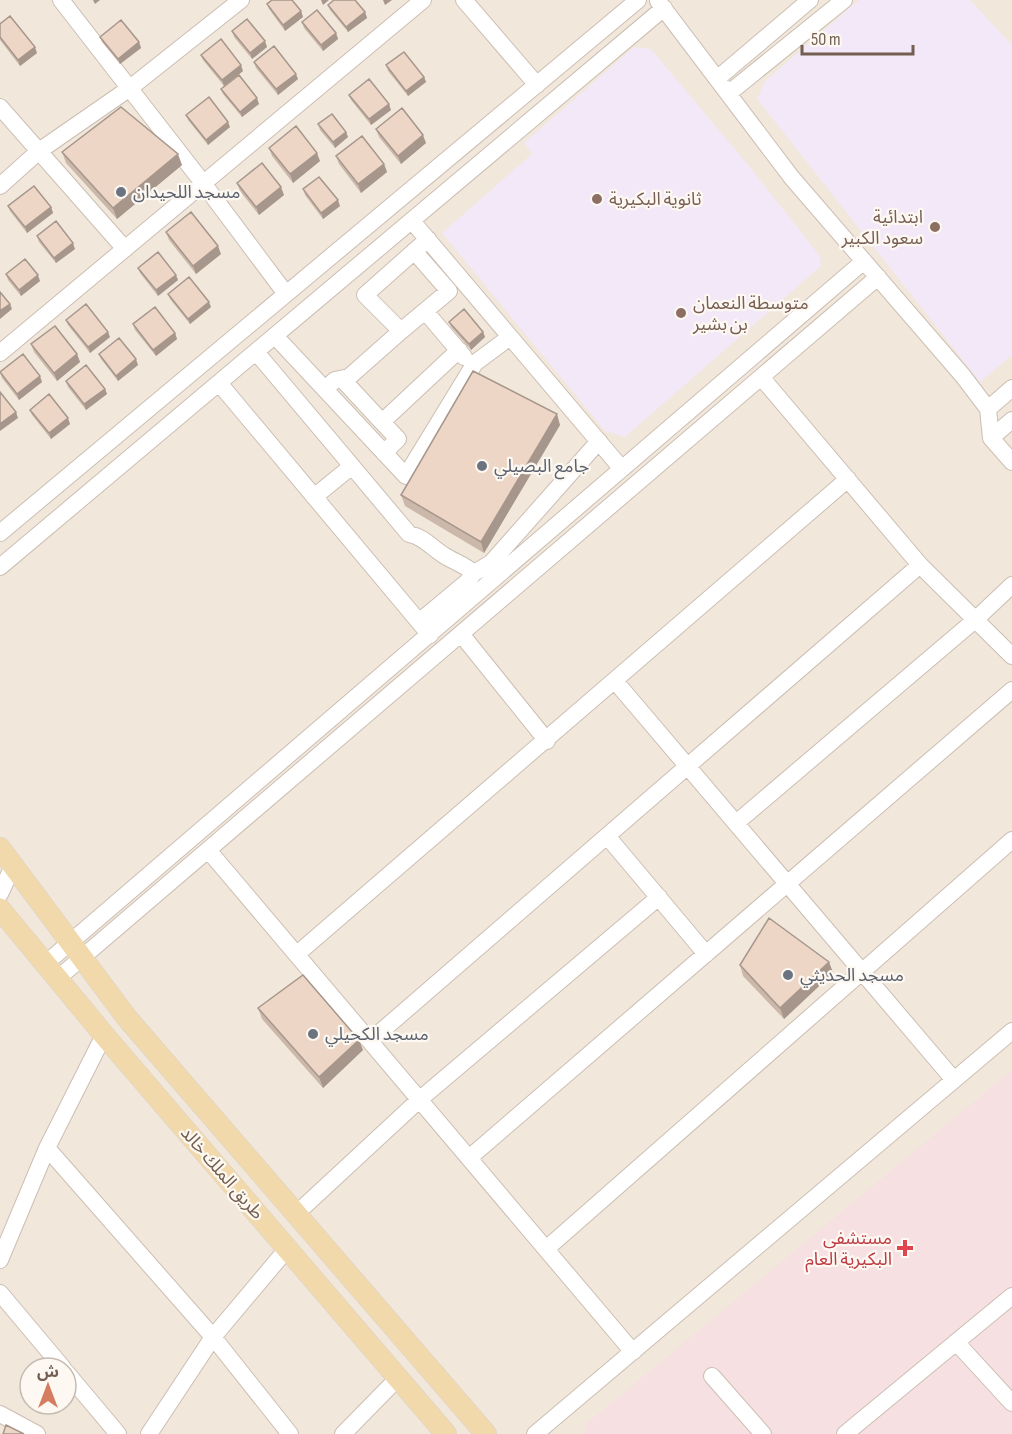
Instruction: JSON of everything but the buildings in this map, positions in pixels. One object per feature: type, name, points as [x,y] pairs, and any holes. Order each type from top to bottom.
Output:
[{"type":"main road","points":[[0,848],[127,1018],[486,1434]]},
{"type":"main road","name":"طريق الملك خالد","points":[[0,909],[104,1035],[446,1434]]},
{"type":"street","points":[[61,0],[286,294]]},
{"type":"street","points":[[0,186],[39,151],[130,88],[242,0]]},
{"type":"street","points":[[0,353],[423,0]]},
{"type":"street","points":[[464,0],[537,85]]},
{"type":"street","points":[[0,533],[638,0]]},
{"type":"street","points":[[718,78],[810,0]]},
{"type":"street","points":[[729,93],[844,0]]},
{"type":"street","points":[[0,567],[412,220],[661,4],[792,178],[963,376],[988,409],[991,438],[1012,462]]},
{"type":"street","points":[[0,106],[125,249]]},
{"type":"street","points":[[412,220],[622,469]]},
{"type":"street","points":[[400,332],[365,295],[428,239]]},
{"type":"street","points":[[325,389],[335,380],[349,377],[449,291],[414,251]]},
{"type":"street","points":[[424,628],[542,538],[864,261]]},
{"type":"street","points":[[51,971],[208,850],[878,277]]},
{"type":"street","points":[[268,308],[280,331],[325,389],[406,476],[475,363],[510,337]]},
{"type":"street","points":[[425,311],[473,367]]},
{"type":"street","points":[[382,422],[459,350]]},
{"type":"street","points":[[256,352],[409,534],[420,537],[474,573]]},
{"type":"street","points":[[760,377],[920,565],[1012,656]]},
{"type":"street","points":[[342,379],[398,439],[384,453]]},
{"type":"street","points":[[219,383],[424,628]]},
{"type":"street","points":[[988,409],[1012,388]]},
{"type":"street","points":[[991,438],[1012,420]]},
{"type":"street","points":[[77,951],[424,628],[474,573],[491,563],[599,441]]},
{"type":"street","points":[[314,497],[352,466]]},
{"type":"street","points":[[297,954],[848,480]]},
{"type":"street","points":[[542,538],[555,553]]},
{"type":"street","points":[[370,1041],[920,565]]},
{"type":"street","points":[[735,823],[975,620],[1012,585]]},
{"type":"street","points":[[461,634],[547,741]]},
{"type":"street","points":[[615,681],[954,1080]]},
{"type":"street","points":[[469,1158],[1012,690]]},
{"type":"street","points":[[607,836],[706,954]]},
{"type":"street","points":[[546,1249],[1012,840]]},
{"type":"street","points":[[208,850],[633,1352]]},
{"type":"street","points":[[0,894],[13,866]]},
{"type":"street","points":[[296,1214],[419,1100],[659,897]]},
{"type":"street","points":[[535,1434],[1012,1031]]},
{"type":"street","points":[[0,1260],[47,1148],[104,1035]]},
{"type":"street","points":[[47,1148],[213,1337],[290,1434]]},
{"type":"street","points":[[149,1434],[213,1337],[287,1249]]},
{"type":"street","points":[[0,1293],[53,1356]]},
{"type":"street","points":[[845,1434],[1012,1296]]},
{"type":"street","points":[[956,1342],[1012,1403]]},
{"type":"street","points":[[712,1376],[763,1434]]},
{"type":"street","points":[[343,1434],[398,1378]]},
{"type":"street","points":[[78,1386],[118,1434]]},
{"type":"street","points":[[0,1415],[37,1434]]},
{"type":"shaded area","points":[[0,0],[1012,0],[1012,1434],[0,1434]]},
{"type":"shaded area","name":"ابتدائية سعود الكبير","points":[[859,0],[970,0],[1012,45],[1012,355],[980,382],[757,99],[765,81]]},
{"type":"shaded area","points":[[634,47],[651,49],[749,166],[820,256],[821,266],[625,437],[605,431],[442,233],[532,154],[524,143]]},
{"type":"shaded area","name":"مستشفى البكيرية العام","points":[[1012,1070],[1012,1434],[585,1434],[585,1425]]},
{"type":"place","name":"مسجد اللحيدان","points":[[121,192]]},
{"type":"place","name":"ثانوية البكيرية","points":[[597,199]]},
{"type":"place","name":"ابتدائية سعود الكبير","points":[[935,227]]},
{"type":"place","name":"متوسطة النعمان بن بشير","points":[[681,313]]},
{"type":"place","name":"جامع البصيلي","points":[[482,466]]},
{"type":"place","name":"مسجد الحديثي","points":[[788,975]]},
{"type":"place","name":"مسجد الكحيلي","points":[[313,1034]]},
{"type":"place","name":"مستشفى البكيرية العام","points":[[905,1248]]}]
